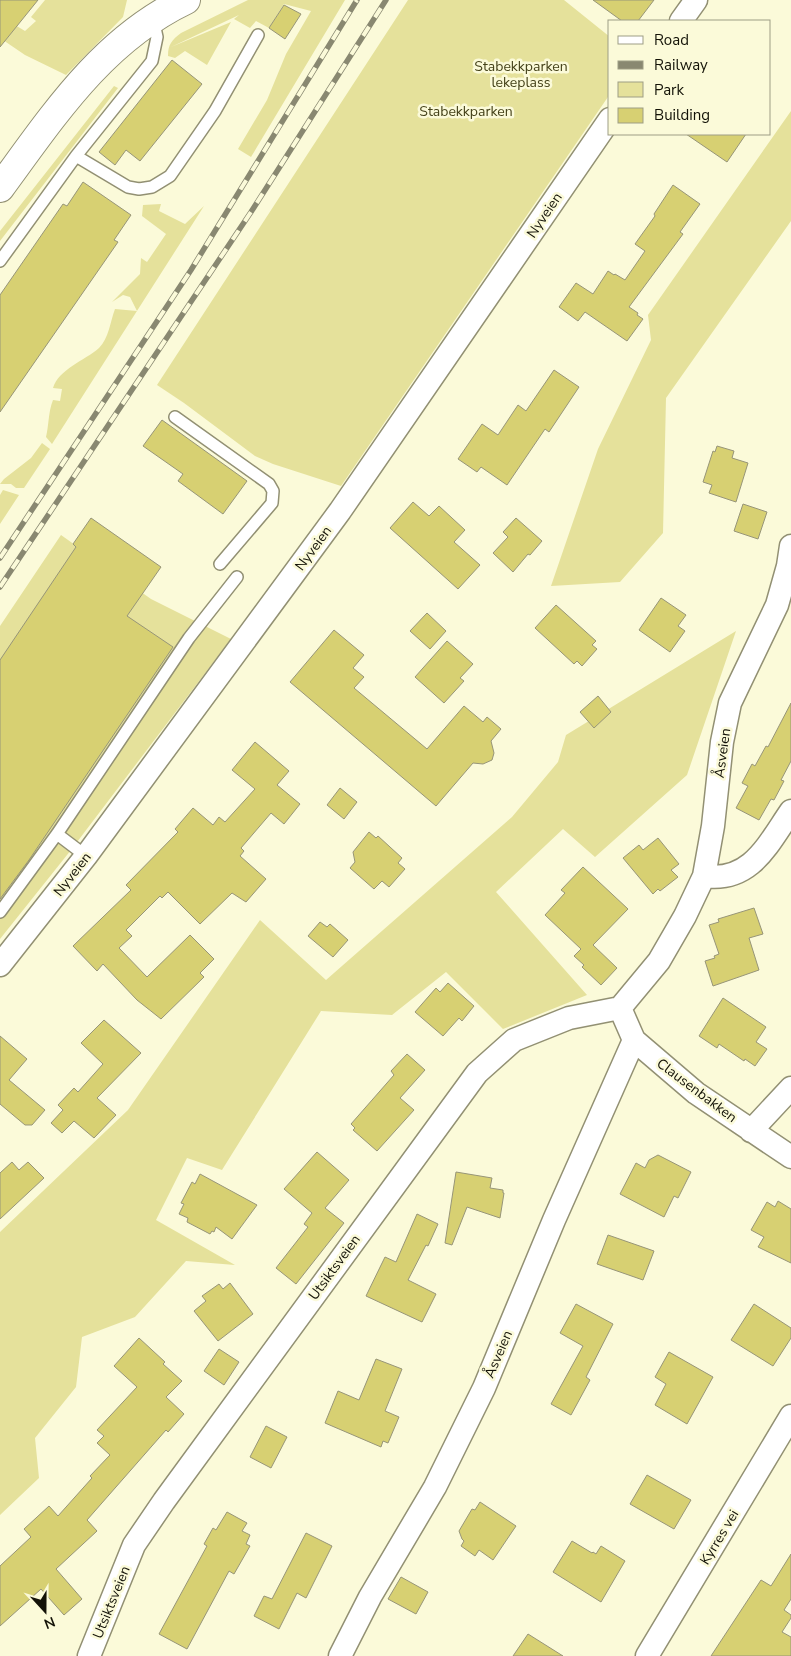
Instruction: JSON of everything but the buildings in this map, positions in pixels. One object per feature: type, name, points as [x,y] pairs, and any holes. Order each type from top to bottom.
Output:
[{"type":"main road","points":[[0,188],[72,91],[109,52],[153,18],[186,0]]},
{"type":"street","points":[[682,20],[696,0]]},
{"type":"street","name":"Nyveien","points":[[0,965],[86,856],[340,511],[608,122]]},
{"type":"street","name":"Åsveien","points":[[620,1008],[659,961],[685,916],[704,876],[713,826],[722,742],[730,703],[777,605],[788,566],[791,546]]},
{"type":"street","points":[[704,876],[718,878],[739,872],[759,858],[791,811]]},
{"type":"street","name":"Clausenbakken","points":[[620,1008],[634,1040],[696,1093],[791,1157]]},
{"type":"street","name":"Utsiktsveien","points":[[89,1656],[134,1545],[174,1486],[477,1073],[514,1040],[569,1018],[620,1008]]},
{"type":"street","name":"Åsveien","points":[[340,1656],[370,1598],[436,1487],[484,1388],[554,1220],[634,1040]]},
{"type":"street","points":[[751,1131],[791,1088]]},
{"type":"street","name":"Kyrres vei","points":[[646,1656],[791,1416]]},
{"type":"lane","points":[[0,261],[76,156],[152,61],[157,37],[153,18]]},
{"type":"lane","points":[[76,156],[128,187],[139,189],[152,187],[170,176],[215,111],[258,35]]},
{"type":"lane","points":[[175,417],[268,484],[274,491],[272,503],[220,564]]},
{"type":"lane","points":[[0,912],[57,834],[189,638],[237,577]]},
{"type":"lane","points":[[57,834],[86,856]]},
{"type":"green space","points":[[45,0],[127,0],[123,17],[66,75],[25,55],[0,38],[15,25],[25,31],[36,21],[31,17]]},
{"type":"green space","points":[[248,0],[345,0],[251,157],[238,149],[267,100],[286,54],[311,11],[284,4],[269,28],[256,21],[250,28],[234,19],[239,15],[171,47],[231,22],[207,65],[185,51],[175,58],[168,56],[171,43],[181,33]]},
{"type":"green space","name":"Stabekkparken","points":[[408,0],[564,0],[608,35],[608,97],[341,486],[273,464],[255,456],[157,385]]},
{"type":"green space","points":[[114,86],[118,88],[0,241],[0,231]]},
{"type":"green space","points":[[791,111],[791,221],[666,398],[663,533],[620,582],[551,586],[598,449],[651,340],[648,315]]},
{"type":"green space","points":[[161,204],[159,211],[185,224],[204,206],[137,311],[130,297],[123,295],[112,302],[140,274],[141,258],[147,262],[166,234],[142,216],[143,205]]},
{"type":"green space","points":[[115,309],[137,311],[52,444],[46,437],[50,410],[53,400],[60,401],[62,389],[53,388],[56,381],[66,370],[99,348],[107,335]]},
{"type":"green space","points":[[42,443],[50,449],[24,488],[16,488],[11,484],[0,484],[31,458]]},
{"type":"green space","points":[[3,490],[19,495],[0,524],[0,495]]},
{"type":"green space","points":[[61,535],[151,599],[231,639],[71,850],[0,939],[0,626]]},
{"type":"green space","points":[[736,631],[687,775],[595,857],[563,829],[496,892],[587,995],[503,1029],[446,972],[392,1015],[321,1011],[222,1170],[187,1158],[156,1220],[235,1265],[186,1261],[135,1317],[82,1337],[76,1387],[35,1438],[39,1478],[0,1515],[0,1232],[128,1110],[260,920],[326,980],[512,817],[558,762],[566,735]]},
{"type":"railway","points":[[0,558],[191,270],[357,0]]},
{"type":"railway","points":[[0,587],[251,212],[386,0]]},
{"type":"park label","name":"Stabekkparken lekeplass","points":[[521,74]]}]
